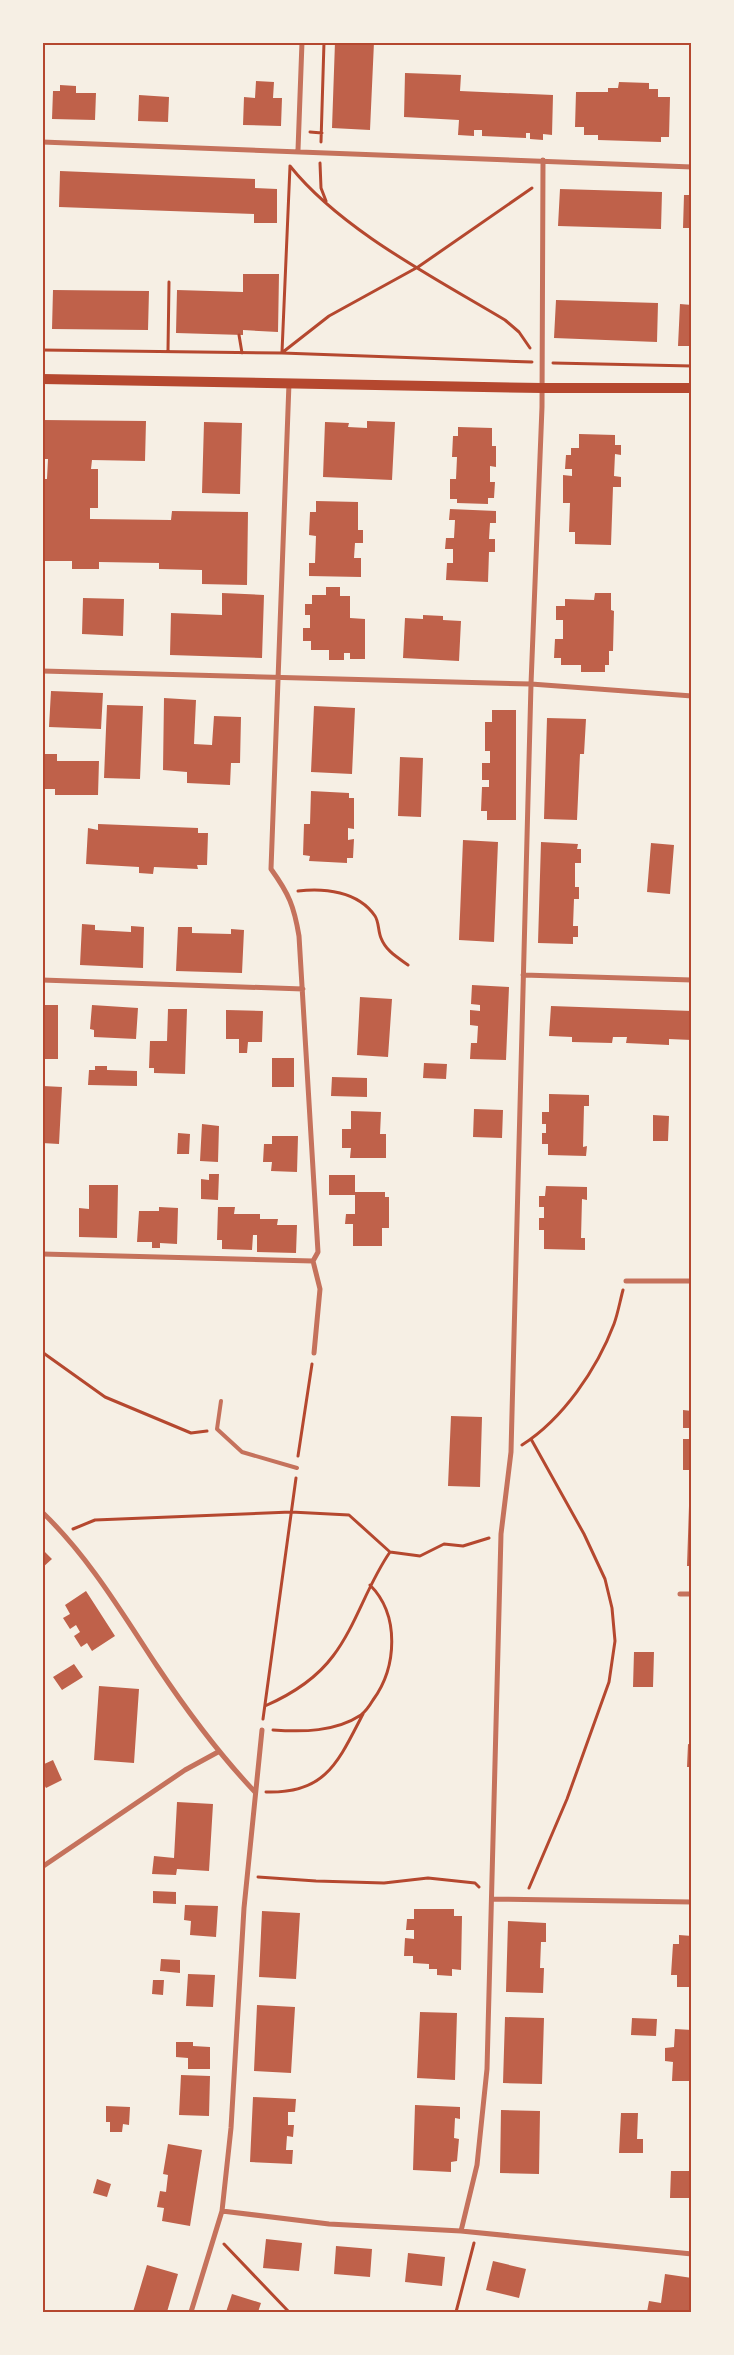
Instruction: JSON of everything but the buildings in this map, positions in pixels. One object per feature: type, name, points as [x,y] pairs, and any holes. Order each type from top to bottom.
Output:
[{"type":"main road","points":[[42,379],[542,388],[692,388]]},
{"type":"street","points":[[298,150],[302,42]]},
{"type":"street","points":[[42,142],[298,150],[692,167]]},
{"type":"street","points":[[461,2231],[477,2165],[486,2078],[501,1534],[511,1452],[531,684],[542,388],[543,160]]},
{"type":"street","points":[[289,384],[271,869],[294,906],[299,936],[318,1252],[313,1261],[320,1289],[314,1353]]},
{"type":"street","points":[[42,671],[277,679],[531,684],[692,696]]},
{"type":"street","points":[[523,975],[692,980]]},
{"type":"street","points":[[42,980],[303,989]]},
{"type":"street","points":[[42,1254],[313,1261]]},
{"type":"street","points":[[626,1280],[692,1281]]},
{"type":"street","points":[[42,1512],[64,1533],[112,1596],[158,1667],[218,1752],[255,1792]]},
{"type":"street","points":[[680,1594],[692,1594]]},
{"type":"street","points":[[191,2312],[222,2211],[231,2128],[247,1876],[262,1730]]},
{"type":"street","points":[[42,1867],[184,1770],[218,1752]]},
{"type":"street","points":[[492,1899],[523,1901],[692,1902]]},
{"type":"street","points":[[222,2211],[329,2224],[461,2231],[692,2254]]},
{"type":"lane","points":[[221,1401],[217,1429],[242,1452],[297,1468]]},
{"type":"path","points":[[322,133],[324,42]]},
{"type":"path","points":[[282,353],[291,151]]},
{"type":"path","points":[[290,166],[302,181],[368,236],[505,320],[519,332],[541,363]]},
{"type":"path","points":[[319,167],[321,188],[327,202]]},
{"type":"path","points":[[282,353],[329,316],[418,267],[543,180]]},
{"type":"path","points":[[168,350],[169,282]]},
{"type":"path","points":[[238,334],[242,353]]},
{"type":"path","points":[[42,350],[168,350],[541,363],[692,366]]},
{"type":"path","points":[[287,893],[315,889],[333,890],[357,900],[375,916],[381,938],[391,953],[408,965]]},
{"type":"path","points":[[511,1452],[540,1434],[568,1402],[592,1367],[614,1324],[626,1280]]},
{"type":"path","points":[[42,1352],[105,1397],[191,1433],[217,1429]]},
{"type":"path","points":[[314,1353],[262,1730],[304,1732],[349,1722],[364,1713]]},
{"type":"path","points":[[523,1901],[567,1799],[609,1682],[615,1641],[612,1608],[605,1579],[584,1534],[531,1439]]},
{"type":"path","points":[[64,1533],[95,1520],[292,1512],[349,1515],[390,1552],[420,1556],[444,1544],[463,1546],[501,1534]]},
{"type":"path","points":[[265,1707],[285,1697],[311,1678],[332,1656],[370,1584],[390,1552]]},
{"type":"path","points":[[255,1792],[288,1792],[310,1786],[326,1776],[389,1673],[393,1648],[386,1607],[370,1584]]},
{"type":"path","points":[[247,1876],[316,1881],[384,1882],[428,1878],[467,1882]]},
{"type":"path","points":[[456,2312],[476,2233]]},
{"type":"path","points":[[214,2236],[230,2248],[289,2312]]}]
